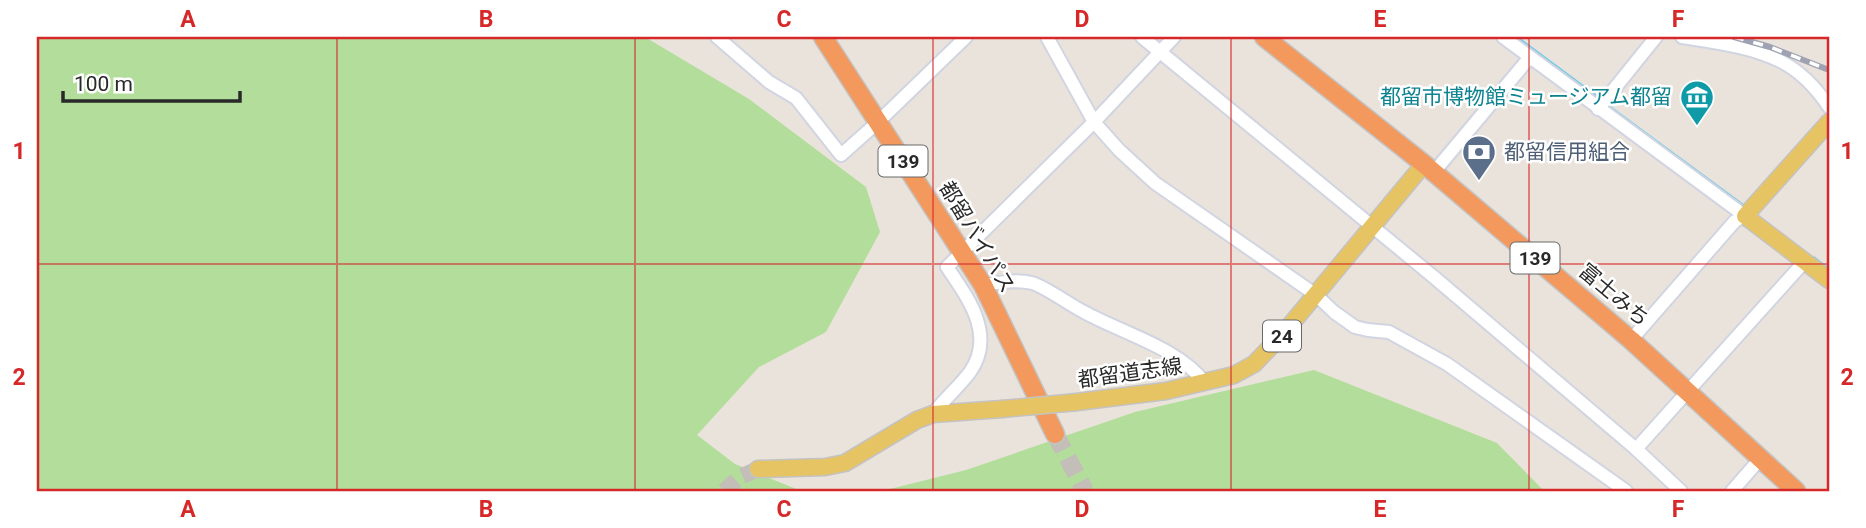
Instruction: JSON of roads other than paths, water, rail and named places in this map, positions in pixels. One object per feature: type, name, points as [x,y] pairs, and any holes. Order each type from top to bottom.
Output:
[{"type":"highway","name":"都留バイパス","points":[[823,37],[983,285],[1055,434]]},
{"type":"highway","name":"富士みち","points":[[1266,37],[1429,168],[1631,340],[1689,390],[1796,491]]},
{"type":"main road","points":[[1829,122],[1745,216],[1829,280]]},
{"type":"main road","name":"都留道志線","points":[[758,470],[825,467],[845,463],[917,420],[933,414],[1077,402],[1166,391],[1245,371],[1254,365],[1373,227],[1429,168]]},
{"type":"street","points":[[717,37],[769,82],[796,98],[841,155],[966,37]]},
{"type":"street","points":[[1047,37],[1094,122],[1119,150],[1155,183],[1316,295],[1355,327],[1389,332],[1447,364],[1626,491]]},
{"type":"street","points":[[1142,37],[1373,227],[1636,449],[1681,491]]},
{"type":"street","points":[[933,414],[969,373],[978,356],[980,344],[976,315],[969,299],[947,267],[1094,122],[1174,37]]},
{"type":"street","points":[[1503,37],[1745,216],[1735,221],[1631,340]]},
{"type":"street","points":[[1598,109],[1656,37]]},
{"type":"street","points":[[1682,37],[1706,39],[1782,62],[1800,74],[1829,107]]},
{"type":"street","points":[[1429,168],[1530,57]]},
{"type":"street","points":[[1636,449],[1805,261]]},
{"type":"street","points":[[983,285],[1013,280],[1039,285],[1053,296],[1100,321],[1174,356],[1192,368],[1205,383]]},
{"type":"street","points":[[1732,491],[1760,459]]},
{"type":"waterway","points":[[1516,37],[1598,98]]},
{"type":"waterway","points":[[1609,107],[1742,205]]},
{"type":"waterway","points":[[1814,258],[1829,270]]},
{"type":"tunnel","points":[[1055,434],[1085,491]]},
{"type":"tunnel","points":[[724,491],[740,477],[758,469]]},
{"type":"railway","points":[[1734,37],[1770,47],[1829,70]]},
{"type":"place","name":"都留市博物館ミュージアム都留","points":[[1697,127]]},
{"type":"place","name":"都留信用組合","points":[[1479,182]]}]
